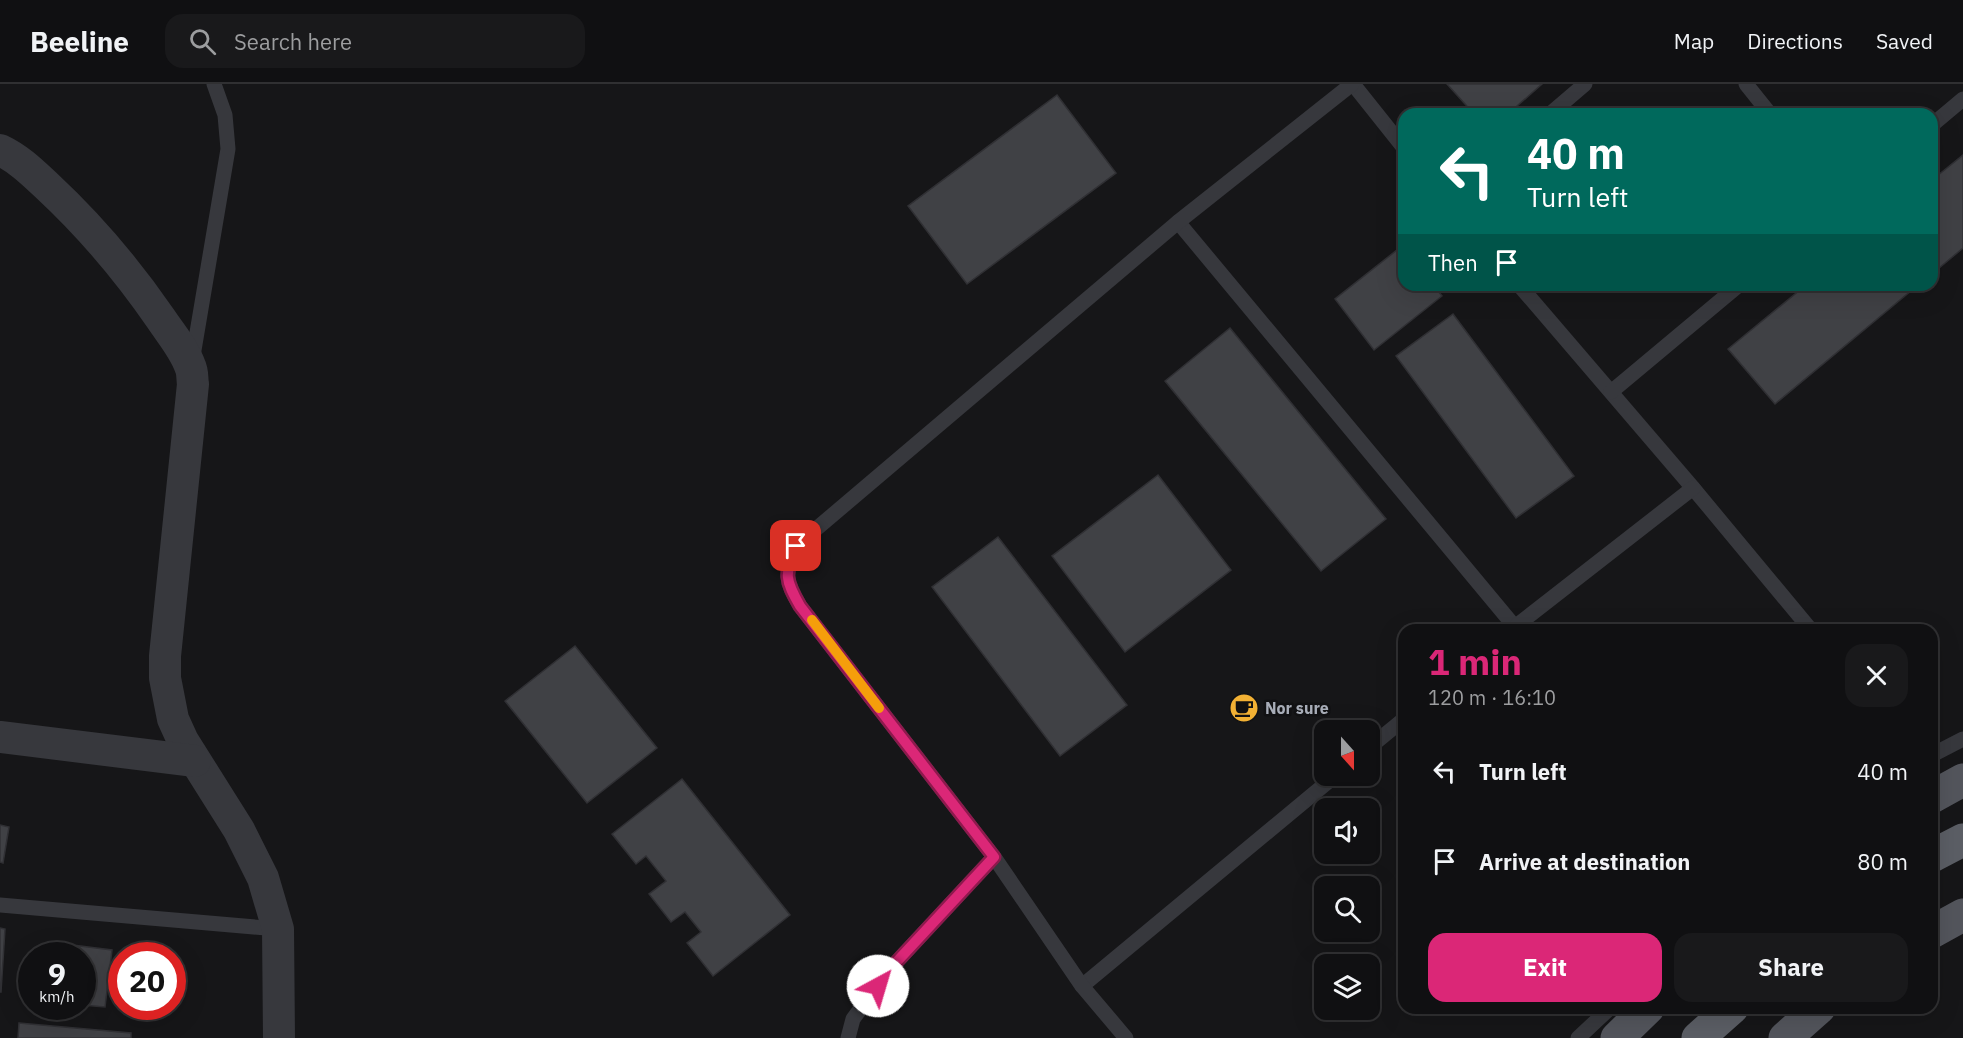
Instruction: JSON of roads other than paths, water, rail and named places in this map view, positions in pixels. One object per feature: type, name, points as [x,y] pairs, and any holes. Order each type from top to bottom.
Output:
[{"type":"highway","points":[[1938,853],[1963,840]]},
{"type":"highway","points":[[1698,1038],[1725,1014]]},
{"type":"main road","points":[[1938,794],[1963,780]]},
{"type":"main road","points":[[1938,929],[1963,915]]},
{"type":"main road","points":[[1617,1038],[1642,1014]]},
{"type":"main road","points":[[1785,1038],[1812,1014]]},
{"type":"street","points":[[0,150],[14,156],[33,173],[103,243],[142,292],[181,348],[191,368],[193,384],[165,656],[165,678],[173,719],[183,741],[239,830],[262,878],[278,928],[279,1038]]},
{"type":"street","points":[[0,737],[195,761]]},
{"type":"lane","points":[[191,368],[228,149],[225,115],[214,84]]},
{"type":"lane","points":[[1126,1038],[1082,986],[994,857],[800,606],[789,587],[787,568],[796,546],[1178,222],[1352,84],[1398,141]]},
{"type":"lane","points":[[1557,108],[1585,84]]},
{"type":"lane","points":[[1746,84],[1765,108]]},
{"type":"lane","points":[[1938,120],[1963,99]]},
{"type":"lane","points":[[1178,222],[1510,624]]},
{"type":"lane","points":[[1524,291],[1806,624]]},
{"type":"lane","points":[[1611,392],[1732,291]]},
{"type":"lane","points":[[1518,624],[1693,488]]},
{"type":"lane","points":[[1380,739],[1398,724]]},
{"type":"lane","points":[[1938,752],[1963,739]]},
{"type":"lane","points":[[1082,986],[1323,786]]},
{"type":"lane","points":[[848,1038],[853,1019],[890,969],[994,857]]},
{"type":"lane","points":[[0,905],[278,928]]},
{"type":"lane","points":[[1578,1038],[1604,1014]]},
{"type":"place","name":"Nor sure","points":[[1244,708]]}]
